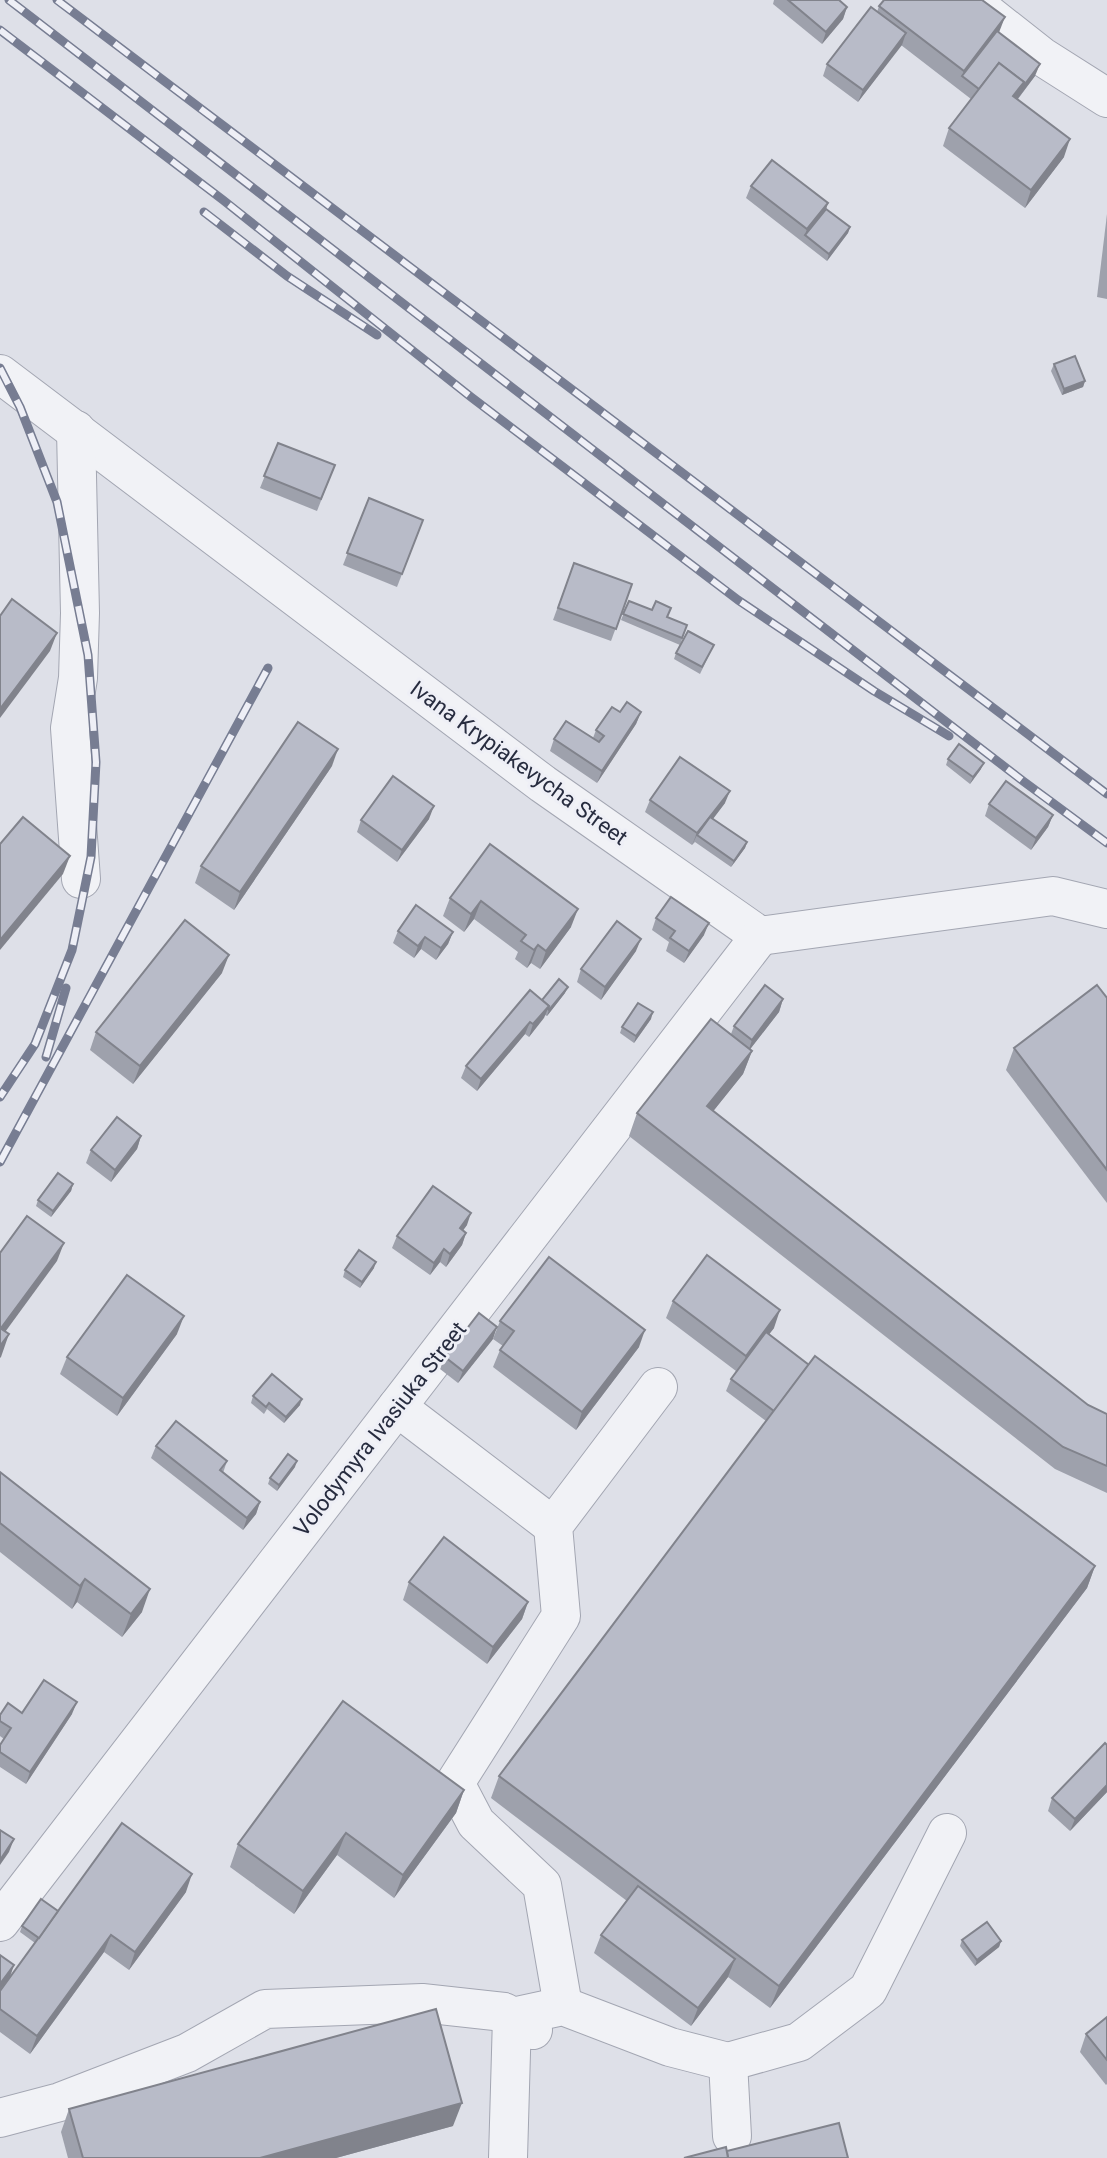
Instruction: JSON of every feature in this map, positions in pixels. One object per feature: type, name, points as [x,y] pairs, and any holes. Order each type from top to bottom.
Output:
[{"type":"street","points":[[970,0],[1041,56],[1107,98]]},
{"type":"street","name":"Ivana Krypiakevycha Street","points":[[0,374],[543,784],[760,936]]},
{"type":"street","points":[[76,430],[80,598],[78,678],[70,728],[81,879]]},
{"type":"street","points":[[760,936],[1053,896],[1107,909]]},
{"type":"street","name":"Volodymyra Ivasiuka Street","points":[[0,1922],[760,936]]},
{"type":"street","points":[[563,2006],[542,1885],[476,1823],[455,1783],[561,1616],[553,1526],[658,1387]]},
{"type":"street","points":[[397,1407],[553,1526]]},
{"type":"street","points":[[525,2026],[563,2006],[670,2047],[728,2062],[799,2042],[868,1990],[947,1833]]},
{"type":"street","points":[[0,2118],[60,2102],[187,2053],[265,2009],[422,2003],[504,2012],[525,2026]]},
{"type":"street","points":[[508,2158],[525,2026]]},
{"type":"street","points":[[728,2062],[732,2136]]},
{"type":"building","points":[[788,0],[839,0],[847,7],[826,32]]},
{"type":"building","points":[[884,0],[982,0],[1005,17],[964,71],[879,6]]},
{"type":"building","points":[[871,7],[906,33],[863,90],[827,64]]},
{"type":"building","points":[[997,31],[1040,64],[1022,88],[1024,82],[999,63],[979,89],[962,76]]},
{"type":"building","points":[[999,63],[1024,82],[1013,96],[1070,139],[1031,190],[949,128]]},
{"type":"building","points":[[772,160],[828,203],[807,229],[751,186]]},
{"type":"building","points":[[826,209],[850,227],[829,254],[805,235]]},
{"type":"building","points":[[1075,356],[1085,381],[1064,389],[1054,364]]},
{"type":"building","points":[[278,443],[335,465],[321,499],[264,476]]},
{"type":"building","points":[[369,498],[423,520],[402,574],[347,553]]},
{"type":"building","points":[[574,563],[632,584],[616,629],[558,608]]},
{"type":"building","points":[[12,599],[57,633],[0,709],[0,616]]},
{"type":"building","points":[[629,601],[652,610],[656,601],[671,608],[667,617],[687,625],[682,638],[623,614]]},
{"type":"building","points":[[688,631],[714,645],[702,667],[676,653]]},
{"type":"building","points":[[627,702],[641,712],[602,771],[554,739],[566,721],[599,742],[604,736],[596,730],[612,707],[620,712]]},
{"type":"building","points":[[298,722],[338,749],[240,892],[201,866]]},
{"type":"building","points":[[959,744],[984,763],[973,777],[948,759]]},
{"type":"building","points":[[680,757],[730,791],[697,833],[650,800]]},
{"type":"building","points":[[393,776],[434,806],[402,850],[361,820]]},
{"type":"building","points":[[1006,781],[1053,815],[1036,838],[989,804]]},
{"type":"building","points":[[23,817],[70,856],[0,940],[0,844]]},
{"type":"building","points":[[710,817],[747,842],[734,861],[697,835]]},
{"type":"building","points":[[490,844],[578,909],[546,951],[538,945],[534,950],[521,941],[526,935],[481,901],[471,914],[450,898]]},
{"type":"building","points":[[671,897],[709,923],[689,951],[670,938],[675,931],[656,918]]},
{"type":"building","points":[[416,905],[453,932],[441,948],[425,937],[418,946],[398,931]]},
{"type":"building","points":[[185,920],[229,955],[140,1066],[96,1032]]},
{"type":"building","points":[[617,921],[641,939],[605,987],[581,969]]},
{"type":"building","points":[[559,979],[568,987],[549,1010],[542,1000]]},
{"type":"building","points":[[765,985],[783,999],[752,1040],[734,1026]]},
{"type":"building","points":[[1097,985],[1107,998],[1107,1170],[1014,1048]]},
{"type":"building","points":[[530,990],[549,1006],[533,1024],[530,1022],[481,1079],[466,1066]]},
{"type":"building","points":[[638,1003],[653,1012],[636,1036],[622,1027]]},
{"type":"building","points":[[711,1019],[752,1051],[707,1106],[1088,1405],[1107,1414],[1107,1466],[1063,1447],[637,1113]]},
{"type":"building","points":[[117,1117],[141,1136],[115,1170],[91,1150]]},
{"type":"building","points":[[58,1173],[73,1184],[53,1211],[38,1200]]},
{"type":"building","points":[[433,1186],[471,1213],[460,1228],[466,1233],[450,1254],[444,1249],[434,1263],[397,1236]]},
{"type":"building","points":[[27,1216],[64,1243],[0,1328],[0,1253]]},
{"type":"building","points":[[359,1250],[376,1262],[362,1282],[345,1270]]},
{"type":"building","points":[[707,1255],[780,1310],[746,1356],[673,1301]]},
{"type":"building","points":[[549,1257],[645,1330],[582,1412],[500,1350],[514,1331],[500,1321]]},
{"type":"building","points":[[127,1275],[184,1316],[123,1398],[67,1357]]},
{"type":"building","points":[[479,1313],[497,1327],[463,1371],[445,1357]]},
{"type":"building","points":[[0,1328],[9,1334],[0,1346]]},
{"type":"building","points":[[766,1332],[809,1365],[774,1411],[731,1379]]},
{"type":"building","points":[[815,1356],[1095,1566],[779,1986],[499,1776]]},
{"type":"building","points":[[272,1374],[302,1399],[286,1417],[269,1403],[266,1407],[253,1396]]},
{"type":"building","points":[[176,1421],[227,1461],[220,1470],[260,1502],[247,1518],[156,1446]]},
{"type":"building","points":[[288,1454],[297,1461],[279,1485],[270,1478]]},
{"type":"building","points":[[0,1472],[150,1589],[131,1614],[85,1579],[80,1586],[0,1523]]},
{"type":"building","points":[[444,1537],[528,1602],[493,1647],[409,1582]]},
{"type":"building","points":[[44,1680],[77,1702],[30,1772],[0,1752],[0,1745],[11,1728],[0,1721],[0,1715],[8,1703],[22,1713]]},
{"type":"building","points":[[343,1701],[464,1790],[403,1875],[346,1833],[303,1891],[238,1844]]},
{"type":"building","points":[[1105,1743],[1107,1785],[1075,1819],[1052,1798]]},
{"type":"building","points":[[122,1823],[192,1874],[135,1952],[111,1935],[37,2036],[0,2009],[0,1991]]},
{"type":"building","points":[[0,1830],[14,1839],[0,1860]]},
{"type":"building","points":[[638,1886],[735,1959],[698,2008],[601,1935]]},
{"type":"building","points":[[41,1899],[58,1911],[39,1938],[22,1926]]},
{"type":"building","points":[[987,1922],[1001,1941],[977,1960],[962,1940]]},
{"type":"building","points":[[0,1955],[14,1965],[0,1984]]},
{"type":"building","points":[[436,2009],[462,2103],[260,2158],[83,2158],[69,2109]]},
{"type":"building","points":[[1107,2017],[1107,2060],[1086,2034]]},
{"type":"building","points":[[839,2123],[848,2158],[728,2158],[727,2151]]},
{"type":"building","points":[[726,2147],[728,2158],[684,2158]]},
{"type":"railway","points":[[9,0],[1107,843]]},
{"type":"railway","points":[[57,0],[1107,794]]},
{"type":"railway","points":[[0,30],[223,200],[471,397],[738,600],[874,691],[949,736]]},
{"type":"railway","points":[[204,212],[287,276],[377,335]]},
{"type":"railway","points":[[0,368],[20,407],[57,502],[88,655],[96,762],[91,857],[72,950],[35,1044],[0,1097]]},
{"type":"railway","points":[[0,1162],[268,668]]},
{"type":"railway","points":[[46,1057],[66,988]]}]
